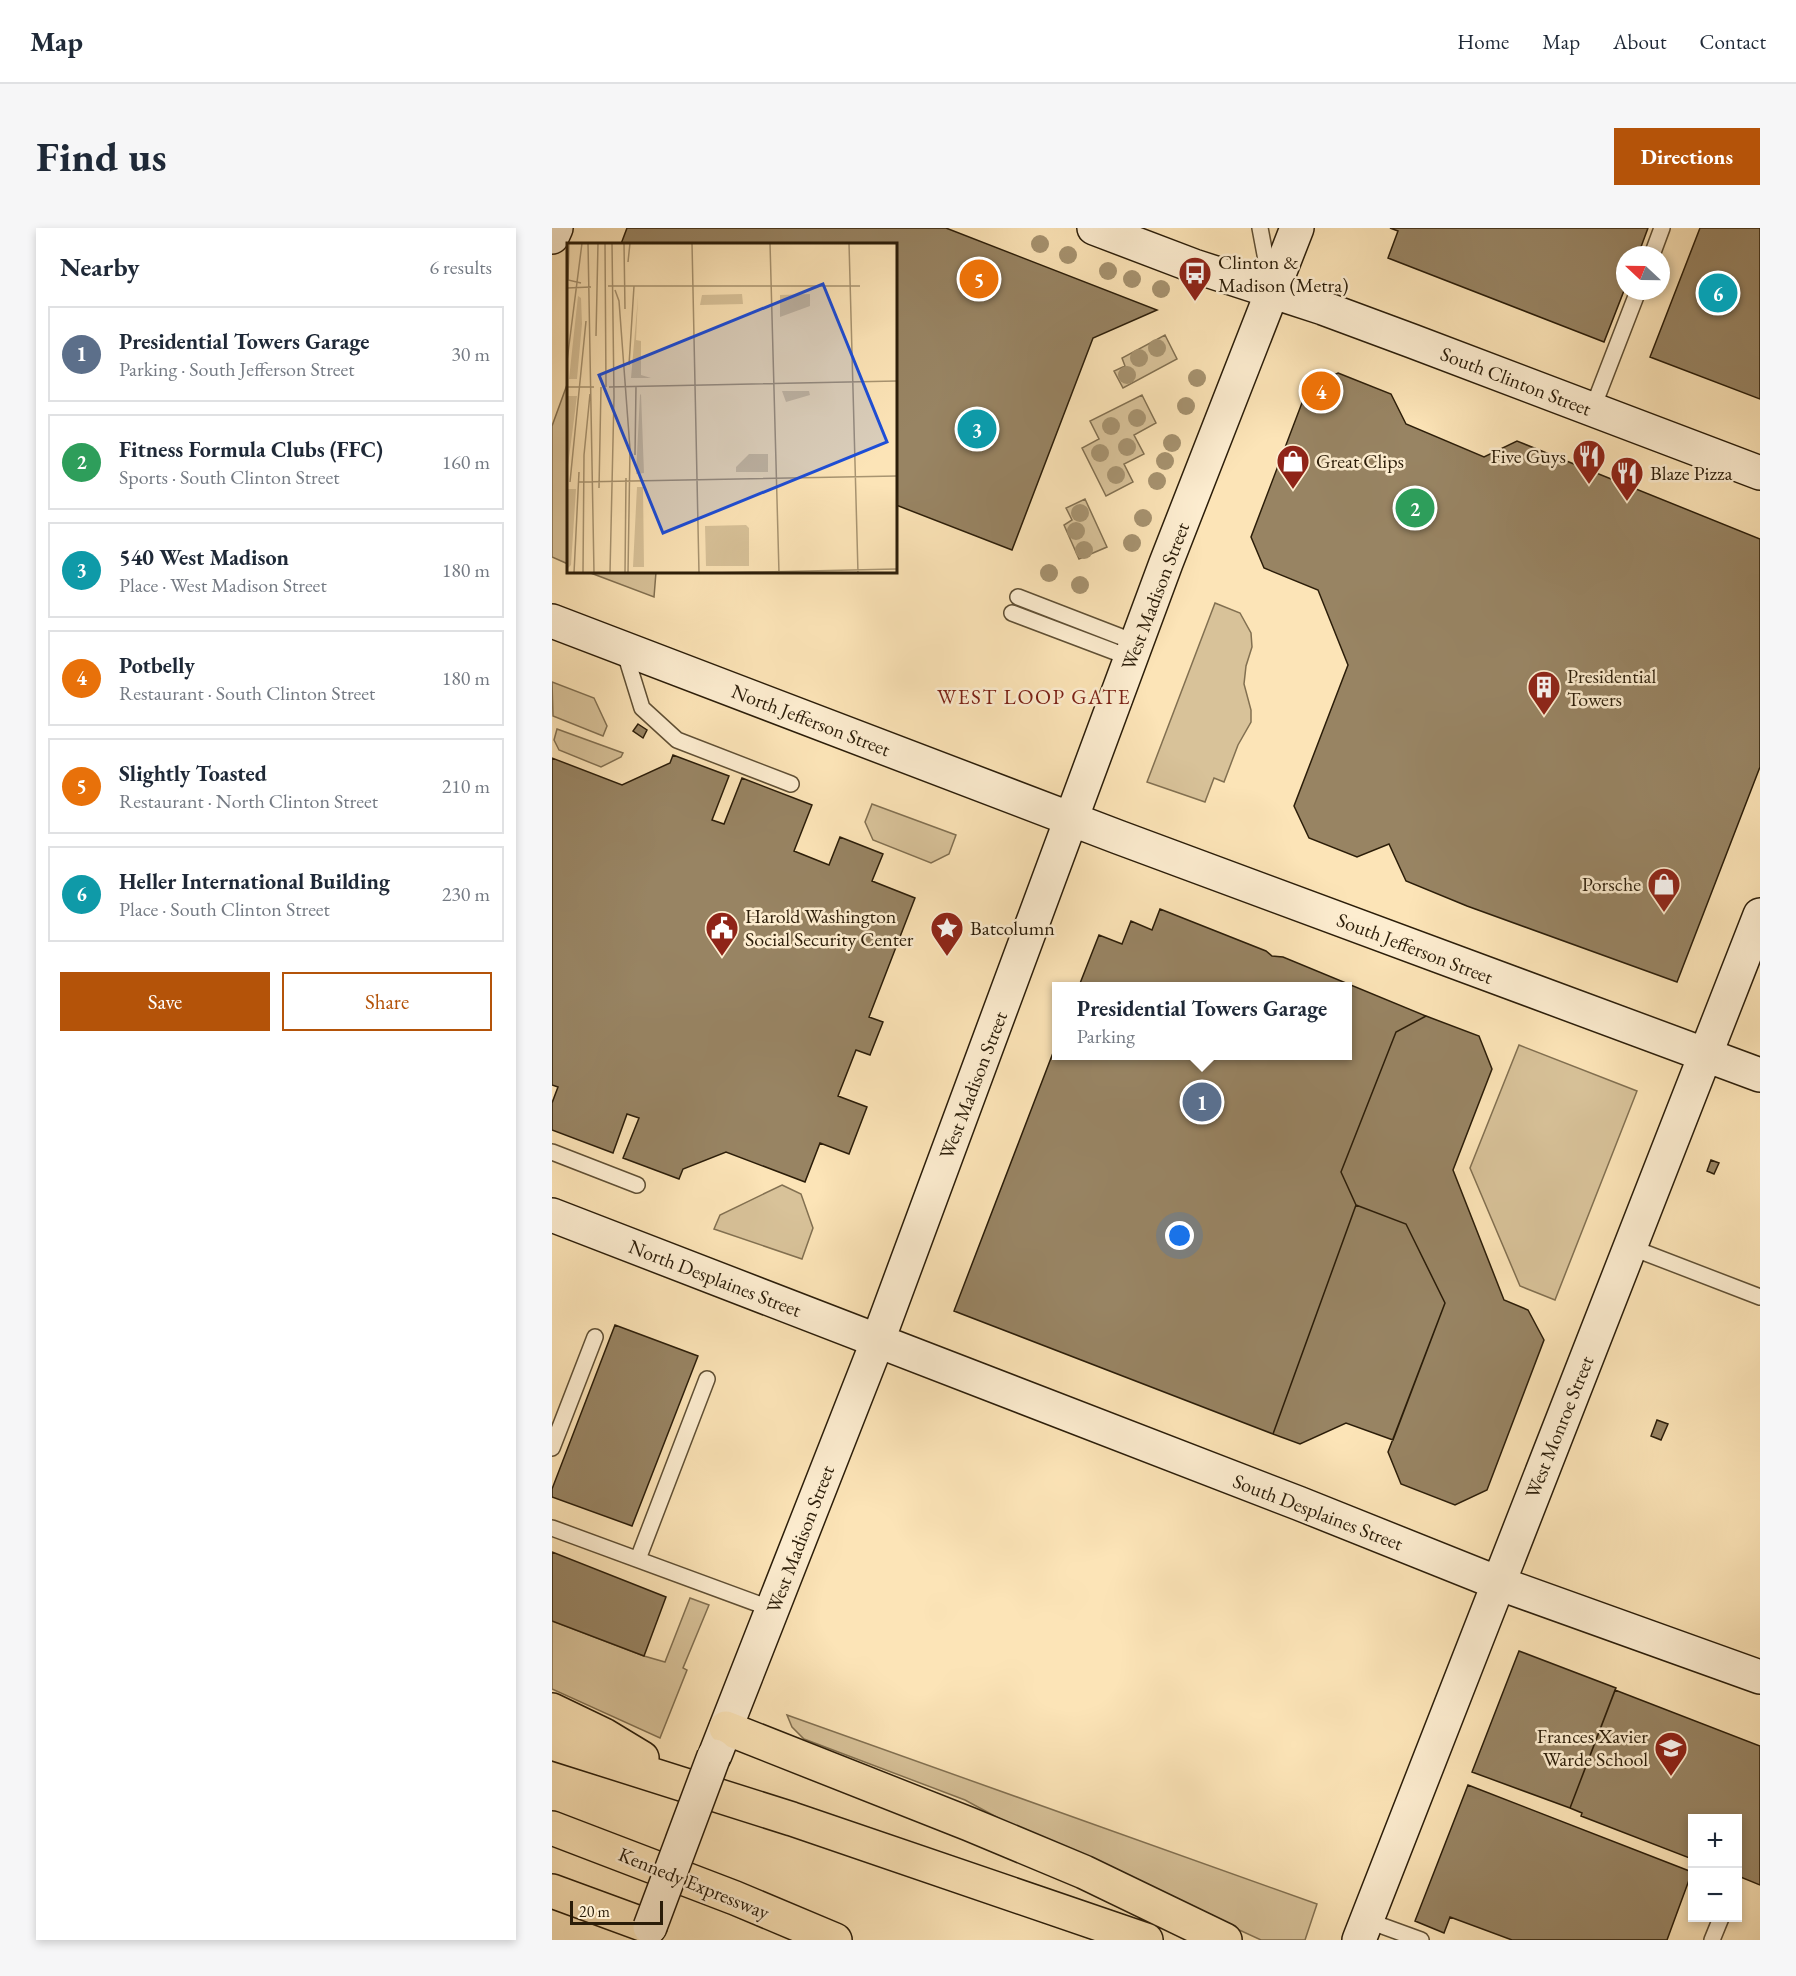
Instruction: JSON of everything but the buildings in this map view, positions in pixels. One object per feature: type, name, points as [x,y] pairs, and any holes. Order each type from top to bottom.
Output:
[{"type":"highway","points":[[552,1710],[604,1735],[682,1783]]},
{"type":"highway","points":[[720,1742],[969,1824],[1084,1872],[1225,1940]]},
{"type":"highway","points":[[552,1743],[682,1783],[1146,1940]]},
{"type":"highway","name":"Kennedy Expressway","points":[[552,1828],[735,1898],[835,1940]]},
{"type":"highway","points":[[552,1891],[647,1933]]},
{"type":"highway","points":[[1061,1912],[1099,1940]]},
{"type":"main road","points":[[552,237],[556,228]]},
{"type":"main road","name":"South Clinton Street","points":[[1094,228],[1194,266],[1412,340],[1760,473]]},
{"type":"main road","name":"West Madison Street","points":[[647,1933],[878,1340],[1134,651],[1297,228]]},
{"type":"main road","name":"North Jefferson Street","points":[[552,621],[1071,819]]},
{"type":"main road","name":"South Jefferson Street","points":[[1071,819],[1760,1075]]},
{"type":"main road","name":"West Monroe Street","points":[[1363,1930],[1760,915]]},
{"type":"main road","name":"North Desplaines Street","points":[[552,1215],[878,1340]]},
{"type":"main road","name":"South Desplaines Street","points":[[878,1340],[1498,1583],[1760,1677]]},
{"type":"lane","points":[[1260,228],[1272,291]]},
{"type":"lane","points":[[1655,246],[1662,228]]},
{"type":"lane","points":[[1592,410],[1635,300]]},
{"type":"lane","points":[[1018,597],[1134,651]]},
{"type":"lane","points":[[1012,612],[1134,651]]},
{"type":"lane","points":[[623,647],[642,708],[661,728],[677,740],[791,784]]},
{"type":"lane","points":[[552,1152],[637,1185]]},
{"type":"lane","points":[[1630,1247],[1760,1297]]},
{"type":"lane","points":[[552,1448],[595,1337]]},
{"type":"lane","points":[[638,1559],[707,1378]]},
{"type":"lane","points":[[552,1528],[772,1609]]},
{"type":"lane","points":[[1712,1940],[1718,1922]]},
{"type":"lane","points":[[1363,1930],[1421,1940]]},
{"type":"shaded area","points":[[1165,335],[1177,359],[1123,388],[1114,371],[1125,366],[1122,358]]},
{"type":"shaded area","points":[[567,385],[567,564],[552,557],[552,426]]},
{"type":"shaded area","points":[[1142,395],[1156,423],[1134,435],[1144,454],[1124,464],[1133,482],[1106,496],[1082,448],[1099,439],[1090,421]]},
{"type":"shaded area","points":[[1085,499],[1107,547],[1079,559],[1064,525],[1072,520],[1066,508]]},
{"type":"shaded area","points":[[591,573],[656,573],[654,597]]},
{"type":"shaded area","points":[[1215,603],[1240,613],[1251,633],[1252,647],[1246,666],[1244,684],[1251,710],[1251,722],[1238,745],[1224,782],[1214,778],[1205,802],[1147,782]]},
{"type":"shaded area","points":[[552,682],[594,698],[607,726],[603,736],[553,716]]},
{"type":"shaded area","points":[[557,729],[623,753],[621,757],[601,767],[559,750],[554,740]]},
{"type":"shaded area","points":[[872,804],[956,835],[949,854],[931,863],[873,840],[865,822]]},
{"type":"shaded area","points":[[1519,1045],[1637,1091],[1555,1300],[1520,1286],[1470,1168]]},
{"type":"shaded area","points":[[782,1185],[801,1194],[813,1228],[802,1259],[714,1229],[720,1215]]},
{"type":"shaded area","points":[[690,1598],[709,1605],[683,1668],[687,1670],[660,1738],[552,1689],[552,1621],[665,1662]]},
{"type":"shaded area","points":[[787,1715],[1317,1904],[1305,1940],[1261,1940],[1015,1827],[965,1800],[804,1739],[792,1727]]},
{"type":"place","name":"Slightly Toasted","points":[[979,279]]},
{"type":"place","name":"Heller International Building","points":[[1718,293]]},
{"type":"place","name":"Clinton & Madison (Metra)","points":[[1195,302]]},
{"type":"place","name":"Potbelly","points":[[1321,391]]},
{"type":"place","name":"540 West Madison","points":[[977,429]]},
{"type":"place","name":"Five Guys","points":[[1589,485]]},
{"type":"place","name":"Great Clips","points":[[1293,490]]},
{"type":"place","name":"Blaze Pizza","points":[[1627,502]]},
{"type":"place","name":"Fitness Formula Clubs (FFC)","points":[[1415,508]]},
{"type":"place","name":"Presidential Towers","points":[[1544,716]]},
{"type":"place","name":"Porsche","points":[[1664,913]]},
{"type":"place","name":"Harold Washington Social Security Center","points":[[722,957]]},
{"type":"place","name":"Batcolumn","points":[[947,957]]},
{"type":"place","name":"Presidential Towers Garage","points":[[1202,1102]]},
{"type":"place","name":"Frances Xavier Warde School","points":[[1671,1777]]},
{"type":"district","name":"WEST LOOP GATE","points":[[1034,696]]}]
